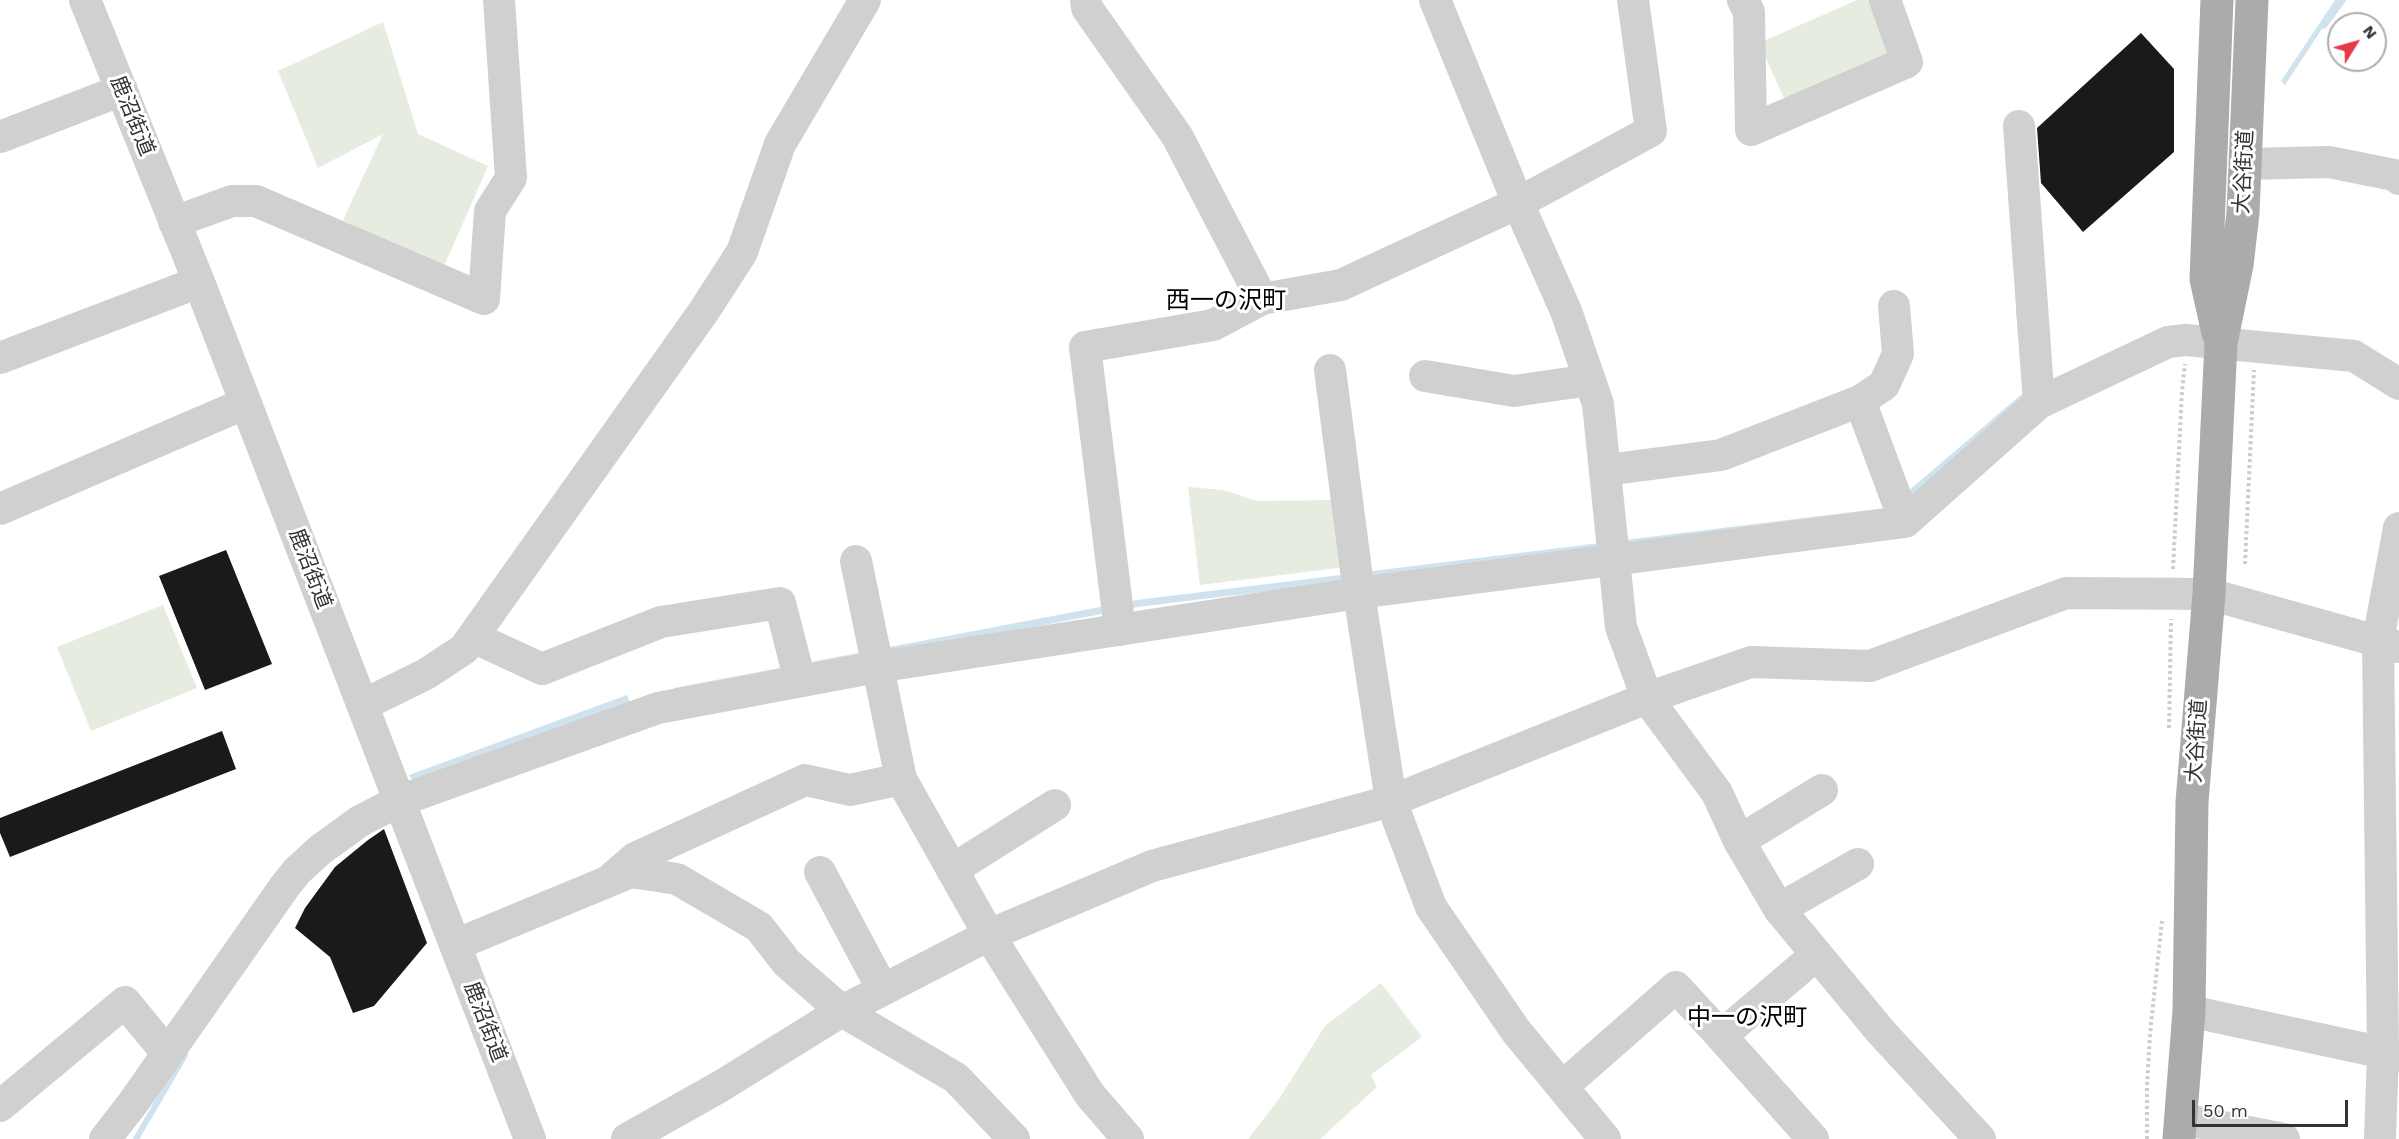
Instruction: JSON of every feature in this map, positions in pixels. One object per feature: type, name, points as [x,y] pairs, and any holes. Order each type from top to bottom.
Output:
[{"type":"main road","name":"大谷街道","points":[[2217,0],[2206,279],[2221,343]]},
{"type":"main road","name":"大谷街道","points":[[2180,1129],[2189,1011],[2192,802],[2209,594],[2221,343],[2237,265],[2243,213],[2252,0]]},
{"type":"street","name":"鹿沼街道","points":[[85,0],[199,282],[530,1139]]},
{"type":"street","points":[[174,222],[232,201],[256,201],[484,298],[490,212],[511,178],[499,0]]},
{"type":"street","points":[[363,705],[426,674],[464,649],[473,637],[704,311],[742,252],[780,144],[865,0]]},
{"type":"street","points":[[1086,0],[1087,8],[1177,136],[1262,299]]},
{"type":"street","points":[[1435,0],[1518,203],[1566,311],[1598,404],[1616,560],[1621,627],[1647,698],[1717,793],[1740,841],[1779,909],[1882,1033],[1980,1139]]},
{"type":"street","points":[[1120,630],[1085,347],[1213,325],[1262,299],[1341,285],[1518,203],[1651,131],[1633,0]]},
{"type":"street","points":[[1743,0],[1749,12],[1752,130],[1907,62],[1885,0]]},
{"type":"street","points":[[0,138],[122,90]]},
{"type":"street","points":[[2019,126],[2039,403]]},
{"type":"street","points":[[2245,164],[2329,162],[2394,175],[2399,179]]},
{"type":"street","points":[[0,358],[199,282]]},
{"type":"street","points":[[1606,470],[1721,455],[1860,401],[1884,385],[1898,354],[1894,306]]},
{"type":"street","points":[[105,1139],[297,871],[338,837],[360,821],[399,801],[658,708],[877,667],[1359,593],[1905,522],[2039,403],[2168,342],[2186,340],[2354,356],[2399,384]]},
{"type":"street","points":[[1330,370],[1359,593],[1391,801],[1431,907],[1516,1031],[1562,1087],[1593,1134]]},
{"type":"street","points":[[1425,376],[1515,392],[1590,380]]},
{"type":"street","points":[[1860,401],[1905,522]]},
{"type":"street","points":[[0,509],[246,403]]},
{"type":"street","points":[[2380,1139],[2391,1054],[2389,644],[2399,528]]},
{"type":"street","points":[[856,561],[901,779],[989,935],[1090,1095],[1128,1139]]},
{"type":"street","points":[[627,1139],[721,1086],[842,1011],[989,935],[1152,866],[1391,801],[1647,698],[1751,662],[1870,666],[2066,592],[2209,594],[2389,644]]},
{"type":"street","points":[[473,637],[542,669],[661,622],[780,603],[800,681]]},
{"type":"street","points":[[609,880],[635,858],[805,780],[850,790],[901,779]]},
{"type":"street","points":[[1740,841],[1822,790]]},
{"type":"street","points":[[952,870],[1055,805]]},
{"type":"street","points":[[1779,909],[1858,864]]},
{"type":"street","points":[[455,945],[631,872],[676,879],[759,927],[788,963],[842,1011],[956,1078],[1014,1139]]},
{"type":"street","points":[[820,872],[884,990]]},
{"type":"street","points":[[1721,1036],[1816,955]]},
{"type":"street","points":[[1562,1087],[1676,987],[1813,1139]]},
{"type":"street","points":[[0,1106],[125,1002],[167,1053]]},
{"type":"street","points":[[2189,1011],[2391,1054]]},
{"type":"street","points":[[2180,1129],[2284,1139]]},
{"type":"path","points":[[2174,557],[2182,391]]},
{"type":"path","points":[[2245,564],[2253,394]]},
{"type":"path","points":[[2169,732],[2170,632]]},
{"type":"path","points":[[2147,1139],[2150,1034],[2162,915]]},
{"type":"shaded area","points":[[1857,0],[1870,0],[1896,59],[1788,107],[1759,43]]},
{"type":"shaded area","points":[[383,22],[418,134],[488,166],[442,271],[343,220],[383,134],[318,168],[278,71]]},
{"type":"shaded area","points":[[1188,487],[1223,490],[1257,501],[1338,500],[1346,567],[1200,585]]},
{"type":"shaded area","points":[[163,605],[197,688],[91,731],[57,647]]},
{"type":"shaded area","points":[[1381,983],[1422,1037],[1371,1075],[1377,1087],[1320,1139],[1248,1139],[1279,1099],[1325,1026]]},
{"type":"water","points":[[2335,0],[2341,0],[2333,12],[2327,12]]},
{"type":"water","points":[[2327,12],[2327,21],[2285,85],[2281,81]]},
{"type":"water","points":[[2025,302],[2031,397],[1913,499],[1907,492],[2023,393],[2016,311]]},
{"type":"water","points":[[1893,507],[1896,514],[1138,607],[677,695],[674,688],[1137,600]]},
{"type":"water","points":[[627,695],[632,708],[416,785],[409,775]]},
{"type":"building","points":[[2141,33],[2174,69],[2174,152],[2083,232],[2041,183],[2037,128]]},
{"type":"building","points":[[226,550],[272,664],[205,690],[159,576]]},
{"type":"building","points":[[222,731],[236,769],[10,857],[0,833],[0,818]]},
{"type":"building","points":[[384,829],[427,943],[374,1006],[353,1013],[330,957],[295,928],[305,908],[335,867]]},
{"type":"waterway","points":[[2324,26],[2343,0]]},
{"type":"waterway","points":[[136,1139],[185,1055]]},
{"type":"district","name":"西一の沢町","points":[[1226,301]]},
{"type":"district","name":"中一の沢町","points":[[1747,1018]]}]
